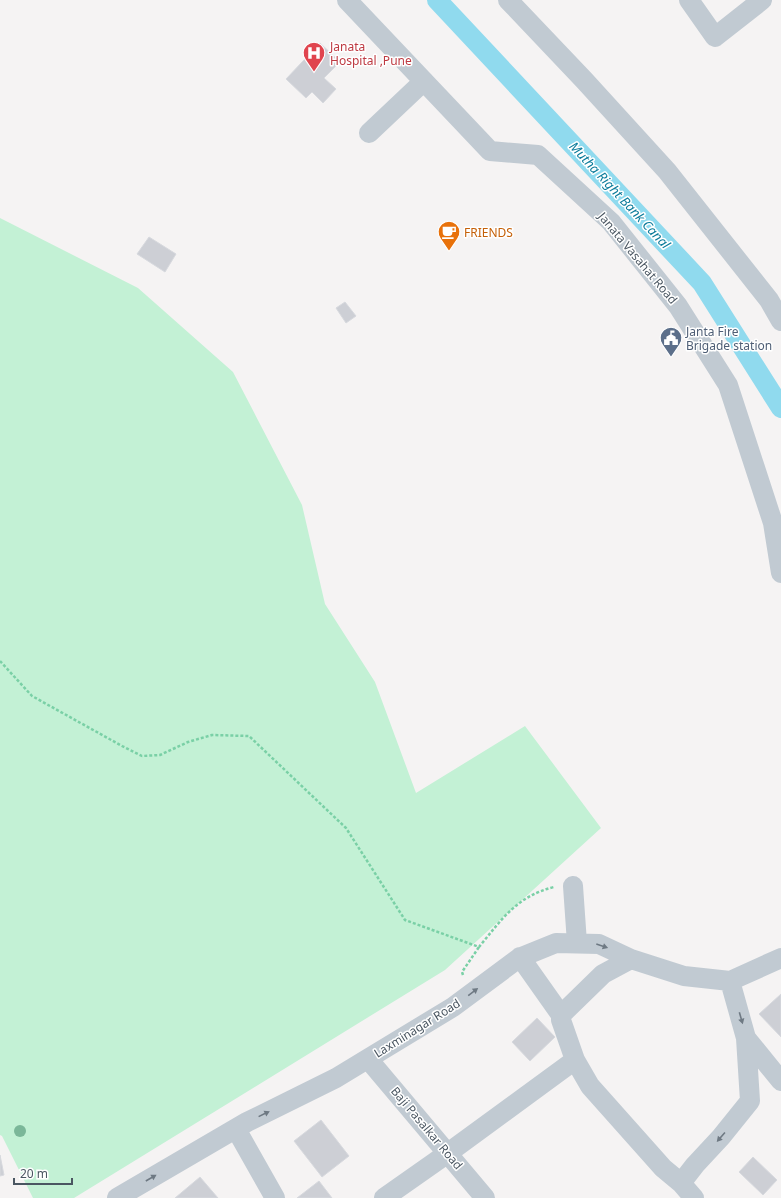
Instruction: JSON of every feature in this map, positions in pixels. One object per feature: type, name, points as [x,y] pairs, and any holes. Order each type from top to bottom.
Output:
[{"type":"street","name":"Janata Vasahat Road","points":[[346,0],[490,151],[538,155],[611,222],[678,306],[728,385],[773,523],[781,573]]},
{"type":"street","points":[[508,0],[667,171],[769,300],[781,321]]},
{"type":"street","points":[[689,0],[715,37],[762,0]]},
{"type":"street","points":[[369,133],[424,81]]},
{"type":"street","points":[[573,886],[578,943]]},
{"type":"street","name":"Laxminagar Road","points":[[117,1198],[236,1129],[336,1078],[453,1007],[520,957],[556,943],[599,944],[631,959],[684,976],[730,981]]},
{"type":"street","points":[[520,957],[561,1015],[561,1020],[575,1060],[590,1086],[663,1168],[681,1183],[694,1198]]},
{"type":"street","points":[[681,1183],[750,1101],[746,1038],[730,981],[781,958]]},
{"type":"street","points":[[561,1015],[603,974],[631,959]]},
{"type":"street","points":[[746,1038],[781,1081]]},
{"type":"street","name":"Baji Pasalkar Road","points":[[368,1059],[485,1198]]},
{"type":"street","points":[[384,1198],[575,1060]]},
{"type":"street","points":[[236,1129],[275,1198]]},
{"type":"path","points":[[0,661],[32,696],[142,756],[160,755],[188,742],[212,735],[249,736],[346,828],[405,920],[479,947]]},
{"type":"path","points":[[462,972],[479,947],[511,909],[532,894],[553,887]]},
{"type":"green space","points":[[0,218],[138,288],[233,372],[302,505],[325,604],[375,682],[416,793],[525,726],[601,828],[445,970],[74,1198],[33,1198],[2,1136],[0,1135]]},
{"type":"building","points":[[320,43],[340,62],[324,78],[336,89],[323,103],[312,92],[306,98],[286,79]]},
{"type":"building","points":[[149,237],[176,254],[165,272],[137,254]]},
{"type":"building","points":[[345,302],[356,316],[346,323],[336,308]]},
{"type":"building","points":[[781,994],[781,1037],[759,1014]]},
{"type":"building","points":[[537,1018],[555,1037],[530,1061],[512,1042]]},
{"type":"building","points":[[321,1120],[349,1156],[322,1177],[294,1141]]},
{"type":"building","points":[[0,1155],[4,1175],[0,1176]]},
{"type":"building","points":[[753,1157],[777,1180],[763,1195],[739,1172]]},
{"type":"building","points":[[200,1177],[218,1198],[175,1198]]},
{"type":"building","points":[[319,1181],[332,1198],[297,1198]]},
{"type":"waterway","name":"Mutha Right Bank Canal","points":[[437,0],[702,283],[781,408]]},
{"type":"place","name":"Janata Hospital ,Pune","points":[[314,72]]},
{"type":"place","name":"FRIENDS","points":[[449,252]]},
{"type":"place","name":"Janta Fire Brigade station","points":[[671,358]]}]
